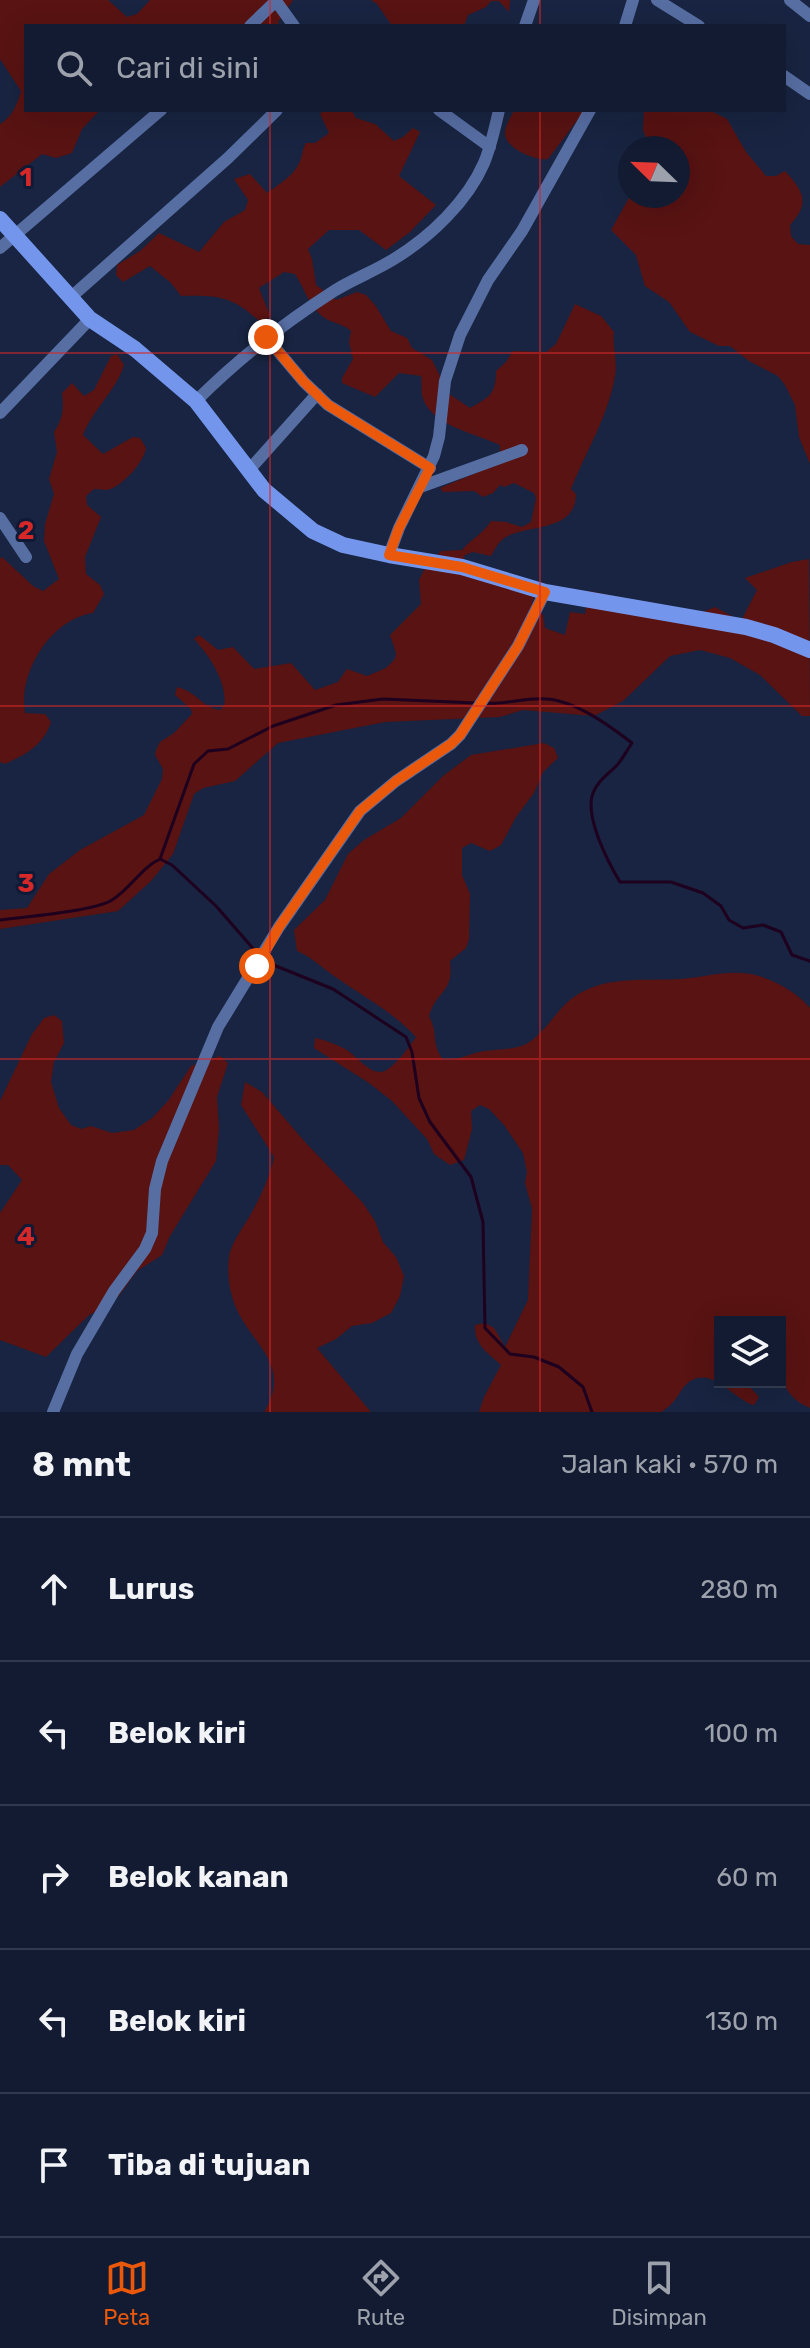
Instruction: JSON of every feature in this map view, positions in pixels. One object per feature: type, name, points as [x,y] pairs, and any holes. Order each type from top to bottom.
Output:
[{"type":"main road","points":[[0,219],[90,319],[135,349],[196,401],[264,490],[313,531],[343,545],[462,567],[545,592],[746,627],[810,650]]},
{"type":"street","points":[[252,24],[277,0],[293,24]]},
{"type":"street","points":[[526,24],[534,0]]},
{"type":"street","points":[[626,24],[633,0]]},
{"type":"street","points":[[657,0],[696,24]]},
{"type":"street","points":[[790,0],[810,16]]},
{"type":"street","points":[[786,77],[810,94]]},
{"type":"street","points":[[0,248],[159,112]]},
{"type":"street","points":[[70,298],[228,158],[275,112]]},
{"type":"street","points":[[442,112],[490,147]]},
{"type":"street","points":[[196,401],[266,337],[337,289],[416,245],[463,198],[476,180],[490,147],[499,112]]},
{"type":"street","points":[[389,555],[399,528],[430,468],[439,437],[445,381],[460,335],[488,280],[522,231],[589,112]]},
{"type":"street","points":[[0,413],[90,319]]},
{"type":"street","points":[[266,337],[317,394],[354,422],[430,468]]},
{"type":"street","points":[[249,470],[317,394]]},
{"type":"street","points":[[420,487],[522,450]]},
{"type":"street","points":[[0,518],[26,557]]},
{"type":"street","points":[[53,1412],[77,1354],[114,1291],[145,1249],[152,1233],[155,1189],[162,1161],[218,1027],[279,927],[360,811],[460,735],[518,646],[545,592]]},
{"type":"shaded area","points":[[0,0],[108,0],[127,17],[137,14],[150,0],[293,0],[279,24],[24,24],[24,112],[98,112],[82,129],[72,153],[56,158],[42,154],[0,187],[0,124],[14,110],[21,91],[0,59]]},
{"type":"shaded area","points":[[371,0],[510,0],[509,12],[499,1],[491,1],[486,7],[468,15],[465,24],[391,24]]},
{"type":"shaded area","points":[[352,112],[356,118],[375,124],[394,141],[413,128],[420,132],[399,176],[436,205],[410,232],[386,250],[359,230],[329,230],[308,249],[316,285],[336,300],[357,292],[366,295],[391,331],[407,338],[412,348],[432,360],[449,394],[470,408],[487,398],[495,385],[496,371],[513,351],[546,352],[556,344],[575,304],[601,316],[614,332],[616,370],[612,391],[571,489],[576,494],[574,507],[557,522],[510,535],[500,542],[491,556],[473,552],[465,555],[462,562],[540,585],[532,602],[543,615],[545,628],[565,635],[570,612],[585,614],[589,591],[700,613],[715,607],[741,621],[757,590],[745,578],[809,559],[810,716],[802,716],[760,675],[730,658],[700,650],[670,656],[623,701],[594,716],[523,710],[500,717],[385,722],[278,743],[235,781],[203,788],[194,794],[173,854],[151,881],[118,911],[0,929],[0,910],[27,908],[49,874],[80,850],[144,815],[162,779],[163,769],[155,755],[156,750],[160,742],[174,733],[192,714],[191,709],[175,695],[177,687],[214,708],[220,710],[224,706],[220,679],[206,653],[194,639],[199,635],[218,650],[233,647],[254,669],[291,663],[315,690],[338,682],[347,669],[367,676],[386,668],[395,659],[390,635],[421,604],[419,580],[441,551],[462,550],[491,521],[522,527],[531,522],[536,498],[534,493],[514,483],[504,487],[500,485],[493,493],[483,497],[474,491],[443,492],[440,488],[493,466],[500,445],[455,427],[433,414],[422,395],[421,376],[399,373],[375,397],[342,383],[353,359],[349,342],[351,331],[318,312],[295,274],[284,272],[259,288],[270,316],[261,323],[233,302],[205,296],[181,296],[150,266],[123,282],[116,275],[117,265],[140,251],[159,233],[199,252],[224,222],[245,210],[248,200],[234,179],[250,174],[267,193],[281,183],[298,166],[306,143],[315,143],[329,133],[320,114]]},
{"type":"shaded area","points":[[513,112],[583,112],[548,159],[530,156],[511,145],[505,135]]},
{"type":"shaded area","points":[[644,112],[713,112],[727,119],[746,152],[766,176],[776,176],[785,171],[797,185],[802,204],[790,225],[791,236],[798,244],[810,245],[810,464],[799,437],[795,405],[778,376],[749,361],[730,346],[719,346],[690,332],[669,302],[645,286],[636,255],[611,230],[623,208],[690,208],[690,136],[645,136]]},
{"type":"shaded area","points":[[117,354],[124,365],[83,435],[103,454],[133,437],[140,438],[146,448],[137,467],[119,484],[107,490],[94,489],[86,496],[87,505],[101,517],[85,557],[86,574],[100,585],[104,594],[93,613],[78,617],[51,636],[32,665],[24,697],[25,713],[45,714],[51,722],[38,743],[27,753],[5,764],[0,762],[0,559],[2,557],[33,586],[43,591],[59,579],[44,541],[45,524],[54,494],[49,479],[57,452],[54,432],[62,413],[62,393],[72,383],[84,396],[94,390],[111,356]]},
{"type":"shaded area","points":[[544,743],[554,748],[558,758],[543,772],[534,793],[501,845],[490,851],[471,843],[462,848],[462,875],[470,894],[469,939],[466,948],[450,961],[450,980],[429,1016],[443,1060],[521,1046],[538,1035],[576,996],[595,986],[619,981],[749,974],[780,985],[810,1008],[810,1408],[798,1401],[786,1387],[786,1316],[714,1316],[714,1381],[700,1377],[692,1380],[661,1412],[479,1412],[501,1365],[479,1343],[475,1325],[485,1323],[494,1328],[505,1347],[528,1300],[532,1209],[525,1183],[527,1172],[523,1153],[504,1125],[489,1109],[480,1105],[471,1111],[472,1129],[464,1160],[450,1165],[434,1154],[427,1139],[392,1101],[314,1048],[315,1038],[330,1042],[342,1047],[371,1070],[381,1072],[395,1063],[416,1037],[387,1012],[297,951],[294,930],[325,900],[348,854],[364,840],[401,818],[443,776],[471,755]]},
{"type":"shaded area","points":[[54,1015],[62,1021],[64,1043],[54,1062],[51,1082],[59,1108],[71,1125],[81,1129],[91,1126],[112,1133],[134,1130],[152,1118],[168,1101],[191,1066],[220,1056],[228,1063],[217,1097],[219,1128],[216,1161],[170,1236],[162,1255],[137,1271],[118,1297],[88,1316],[46,1357],[0,1340],[0,1213],[22,1180],[8,1165],[0,1165],[0,1101],[32,1034],[44,1018]]},
{"type":"shaded area","points":[[245,1082],[262,1092],[363,1203],[404,1276],[400,1296],[391,1313],[372,1323],[352,1326],[336,1339],[317,1348],[371,1412],[264,1412],[272,1394],[274,1379],[271,1365],[238,1312],[228,1274],[232,1247],[262,1193],[274,1157],[241,1105]]},
{"type":"shaded area","points":[[726,1388],[751,1388],[759,1397],[754,1405]]},
{"type":"waterway","points":[[0,920],[59,913],[112,900],[160,859],[194,764],[208,751],[228,749],[273,726],[336,705],[383,699],[476,703]]},
{"type":"waterway","points":[[484,703],[539,699],[558,701],[592,715],[632,743],[618,764],[598,784],[591,803],[594,826],[620,882],[671,882],[703,893],[721,906],[729,920],[743,928],[763,925],[781,932],[792,955],[810,961]]},
{"type":"waterway","points":[[160,859],[172,865],[216,906],[257,953]]},
{"type":"waterway","points":[[263,958],[333,989],[406,1037],[412,1052],[419,1098],[430,1122],[471,1177],[483,1222],[485,1328],[510,1354],[534,1357],[559,1367],[583,1387],[592,1412]]},
{"type":"route","points":[[257,966],[279,927],[360,811],[460,735],[518,646],[545,592],[462,567],[389,555],[399,528],[430,468],[328,405],[266,337]]}]
